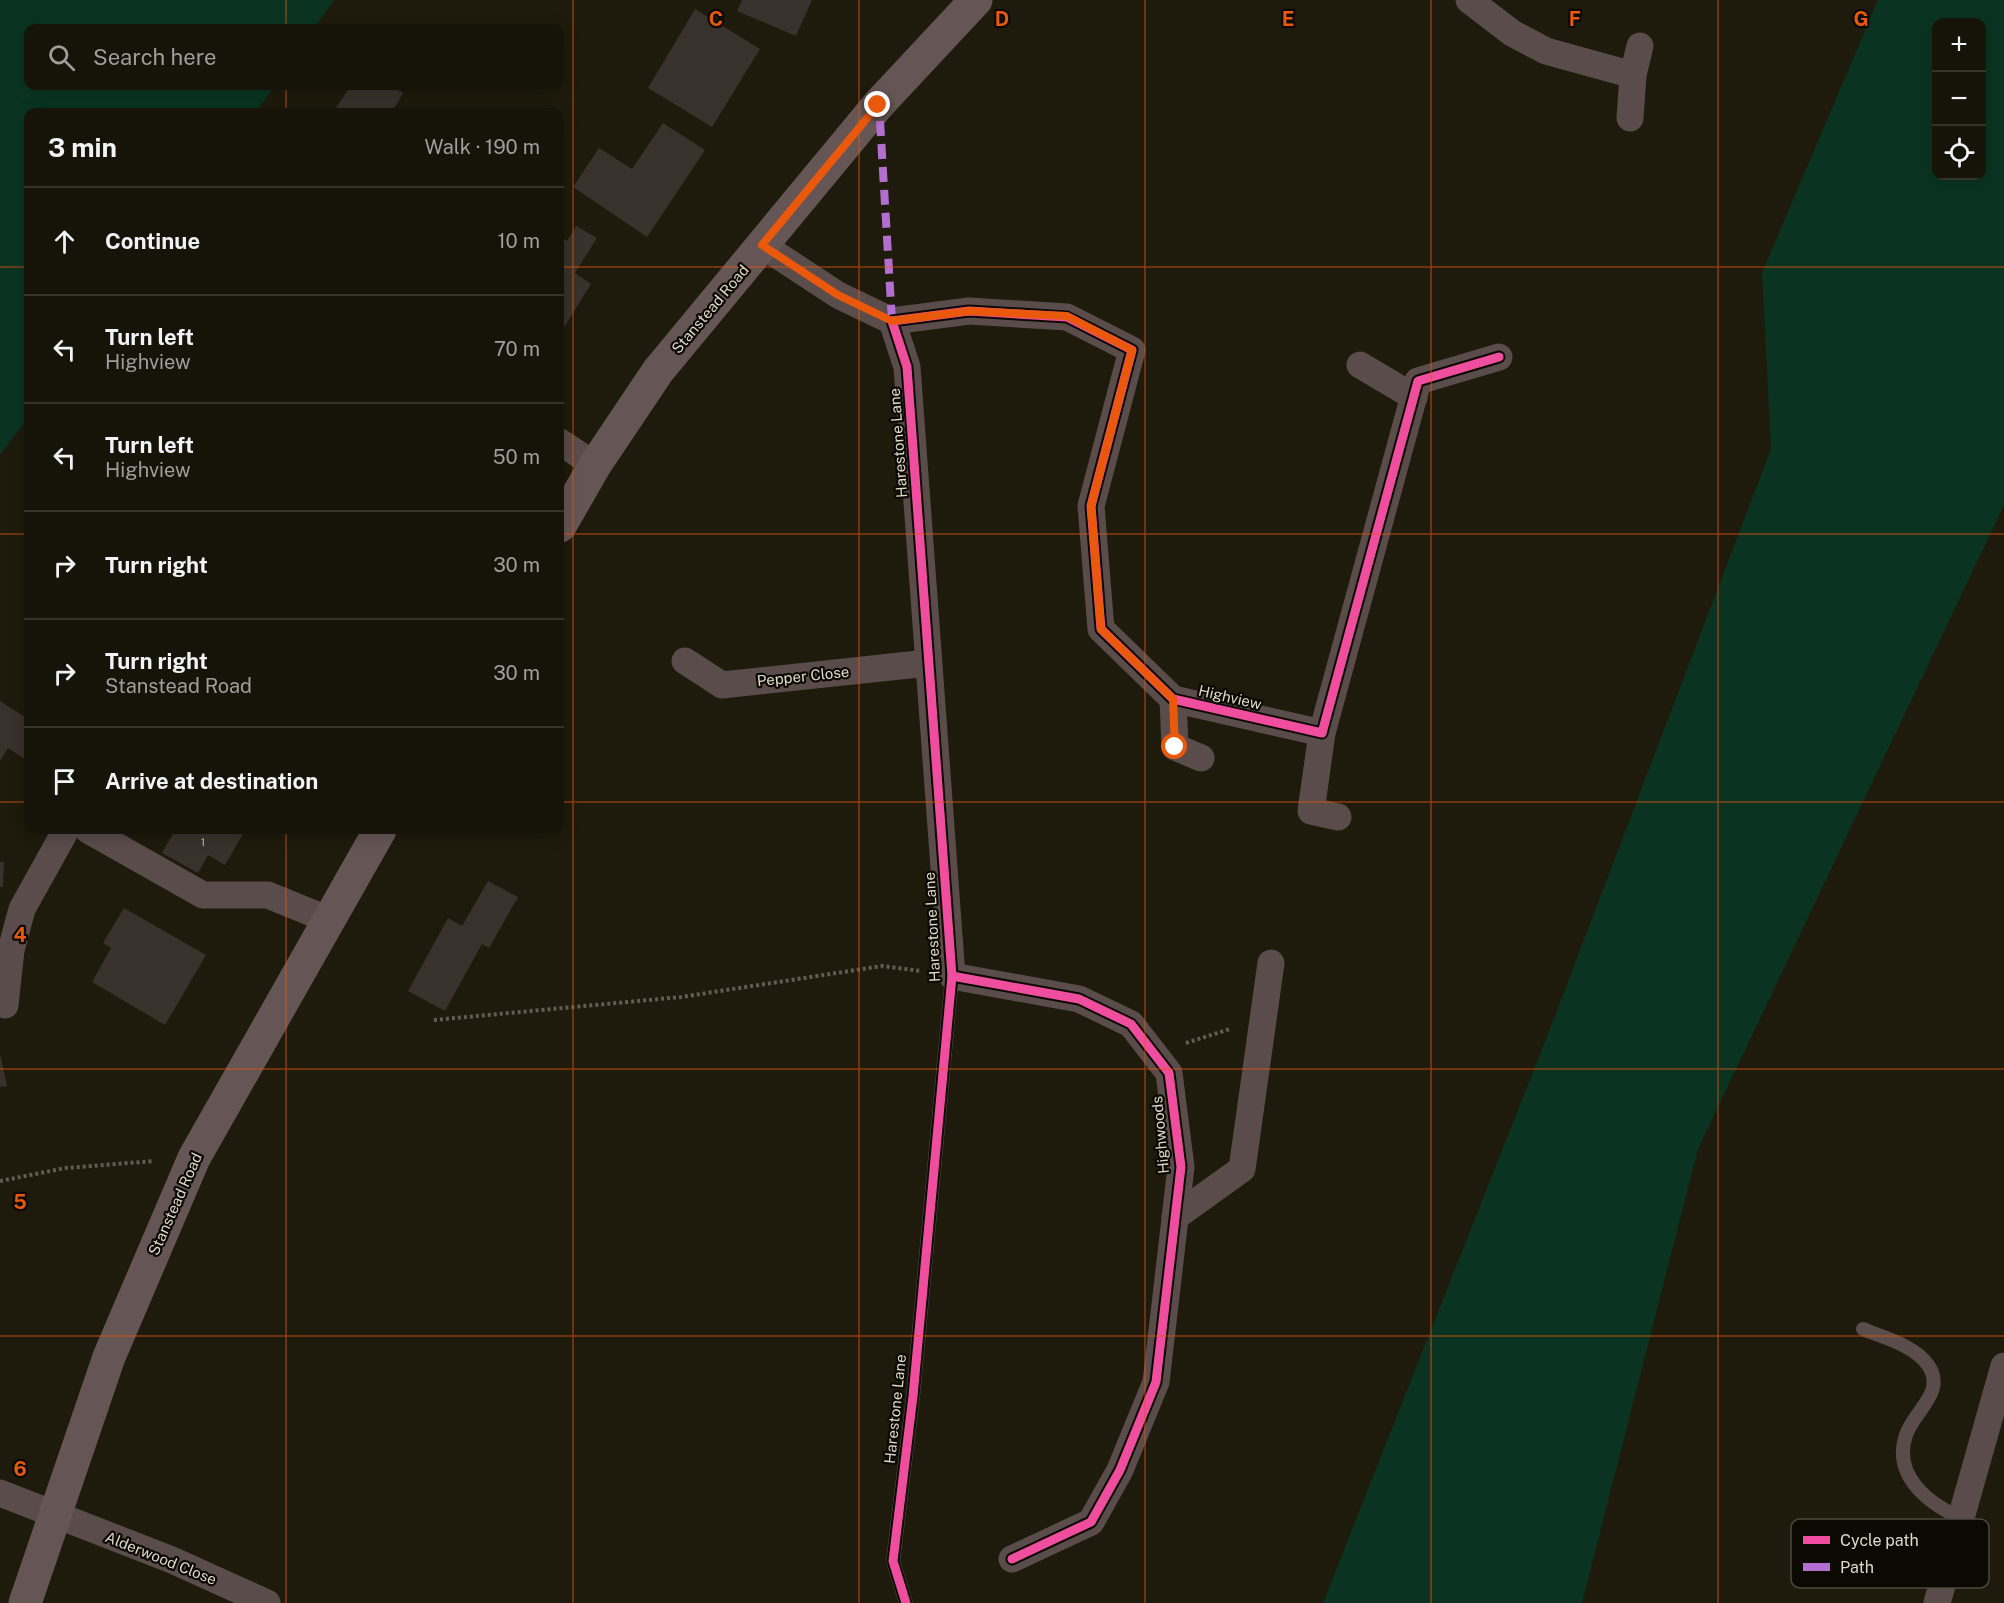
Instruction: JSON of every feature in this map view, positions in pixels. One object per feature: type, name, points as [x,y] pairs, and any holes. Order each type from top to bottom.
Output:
[{"type":"street","points":[[1469,0],[1512,33],[1546,51],[1578,62],[1633,75]]},
{"type":"street","name":"Stanstead Road","points":[[564,518],[658,371],[878,105],[969,3]]},
{"type":"street","points":[[1630,118],[1633,75],[1640,46]]},
{"type":"street","points":[[762,245],[838,295],[892,321],[969,311],[1067,316],[1132,350],[1091,506],[1101,629],[1173,699],[1175,747],[1201,758]]},
{"type":"street","name":"Harestone Lane","points":[[892,321],[907,367],[952,975]]},
{"type":"street","points":[[1338,817],[1311,811],[1322,733],[1418,381],[1499,357]]},
{"type":"street","points":[[1360,365],[1414,397]]},
{"type":"street","points":[[564,445],[596,465]]},
{"type":"street","name":"Pepper Close","points":[[685,662],[722,685],[928,663]]},
{"type":"street","name":"Highview","points":[[1173,699],[1322,733]]},
{"type":"street","points":[[5,1005],[12,950],[22,909],[64,834]]},
{"type":"street","points":[[95,834],[203,895],[268,895],[329,920]]},
{"type":"street","name":"Stanstead Road","points":[[25,1603],[109,1357],[194,1158],[378,834]]},
{"type":"street","points":[[1175,1217],[1242,1169],[1271,963]]},
{"type":"street","name":"Highwoods","points":[[952,975],[1079,999],[1131,1024],[1169,1073],[1181,1167],[1156,1382],[1120,1470],[1091,1522],[1012,1559]]},
{"type":"street","points":[[1962,1518],[2004,1366]]},
{"type":"street","name":"Alderwood Close","points":[[0,1493],[172,1560],[267,1603]]},
{"type":"street","points":[[1937,1603],[1941,1588]]},
{"type":"lane","name":"Harestone Lane","points":[[906,1603],[893,1560],[914,1384],[952,975]]},
{"type":"lane","points":[[1863,1329],[1911,1350],[1928,1364],[1932,1372],[1933,1388],[1929,1400],[1906,1433],[1905,1462],[1908,1475],[1922,1495],[1941,1509],[1962,1518]]},
{"type":"path","points":[[434,1020],[681,997],[882,966],[952,975]]},
{"type":"path","points":[[1154,1054],[1263,1019]]},
{"type":"path","points":[[0,1181],[66,1168],[194,1158]]},
{"type":"green space","points":[[0,0],[334,0],[317,24],[24,24],[24,90],[272,90],[259,108],[24,108],[24,423],[0,455]]},
{"type":"green space","points":[[1878,0],[2004,0],[2004,505],[1698,1149],[1582,1603],[1323,1603],[1548,1034],[1771,449],[1762,273]]},
{"type":"building","points":[[742,0],[812,0],[796,36],[737,11]]},
{"type":"building","points":[[695,9],[760,49],[712,127],[648,88]]},
{"type":"building","points":[[348,90],[397,90],[403,93],[394,108],[336,108]]},
{"type":"building","points":[[663,123],[705,150],[647,237],[573,187],[599,148],[632,169]]},
{"type":"building","points":[[576,226],[597,238],[575,273],[591,284],[564,328],[564,239],[567,241]]},
{"type":"building","points":[[0,701],[24,716],[24,759],[8,748],[0,761]]},
{"type":"building","points":[[173,834],[243,834],[225,865],[208,855],[198,873],[162,853]]},
{"type":"building","points":[[0,862],[4,862],[3,887],[0,887]]},
{"type":"building","points":[[488,881],[518,897],[489,948],[482,944],[445,1011],[408,991],[448,918],[462,926]]},
{"type":"building","points":[[124,908],[206,955],[165,1025],[92,982],[111,948],[103,943]]},
{"type":"building","points":[[0,1054],[7,1086],[0,1087]]},
{"type":"marked path","points":[[880,121],[892,321]]},
{"type":"cycle path","points":[[906,1603],[893,1561],[913,1396],[952,976],[907,367],[892,321],[969,311],[1067,317],[1132,350],[1091,506],[1101,629],[1173,699],[1322,733],[1418,381],[1499,357]]},
{"type":"cycle path","points":[[952,976],[1079,999],[1131,1024],[1169,1073],[1181,1167],[1156,1382],[1120,1470],[1091,1522],[1012,1559]]},
{"type":"route","points":[[878,105],[762,245],[838,295],[892,321],[969,311],[1067,316],[1132,350],[1091,506],[1101,629],[1173,699],[1175,747]]}]
